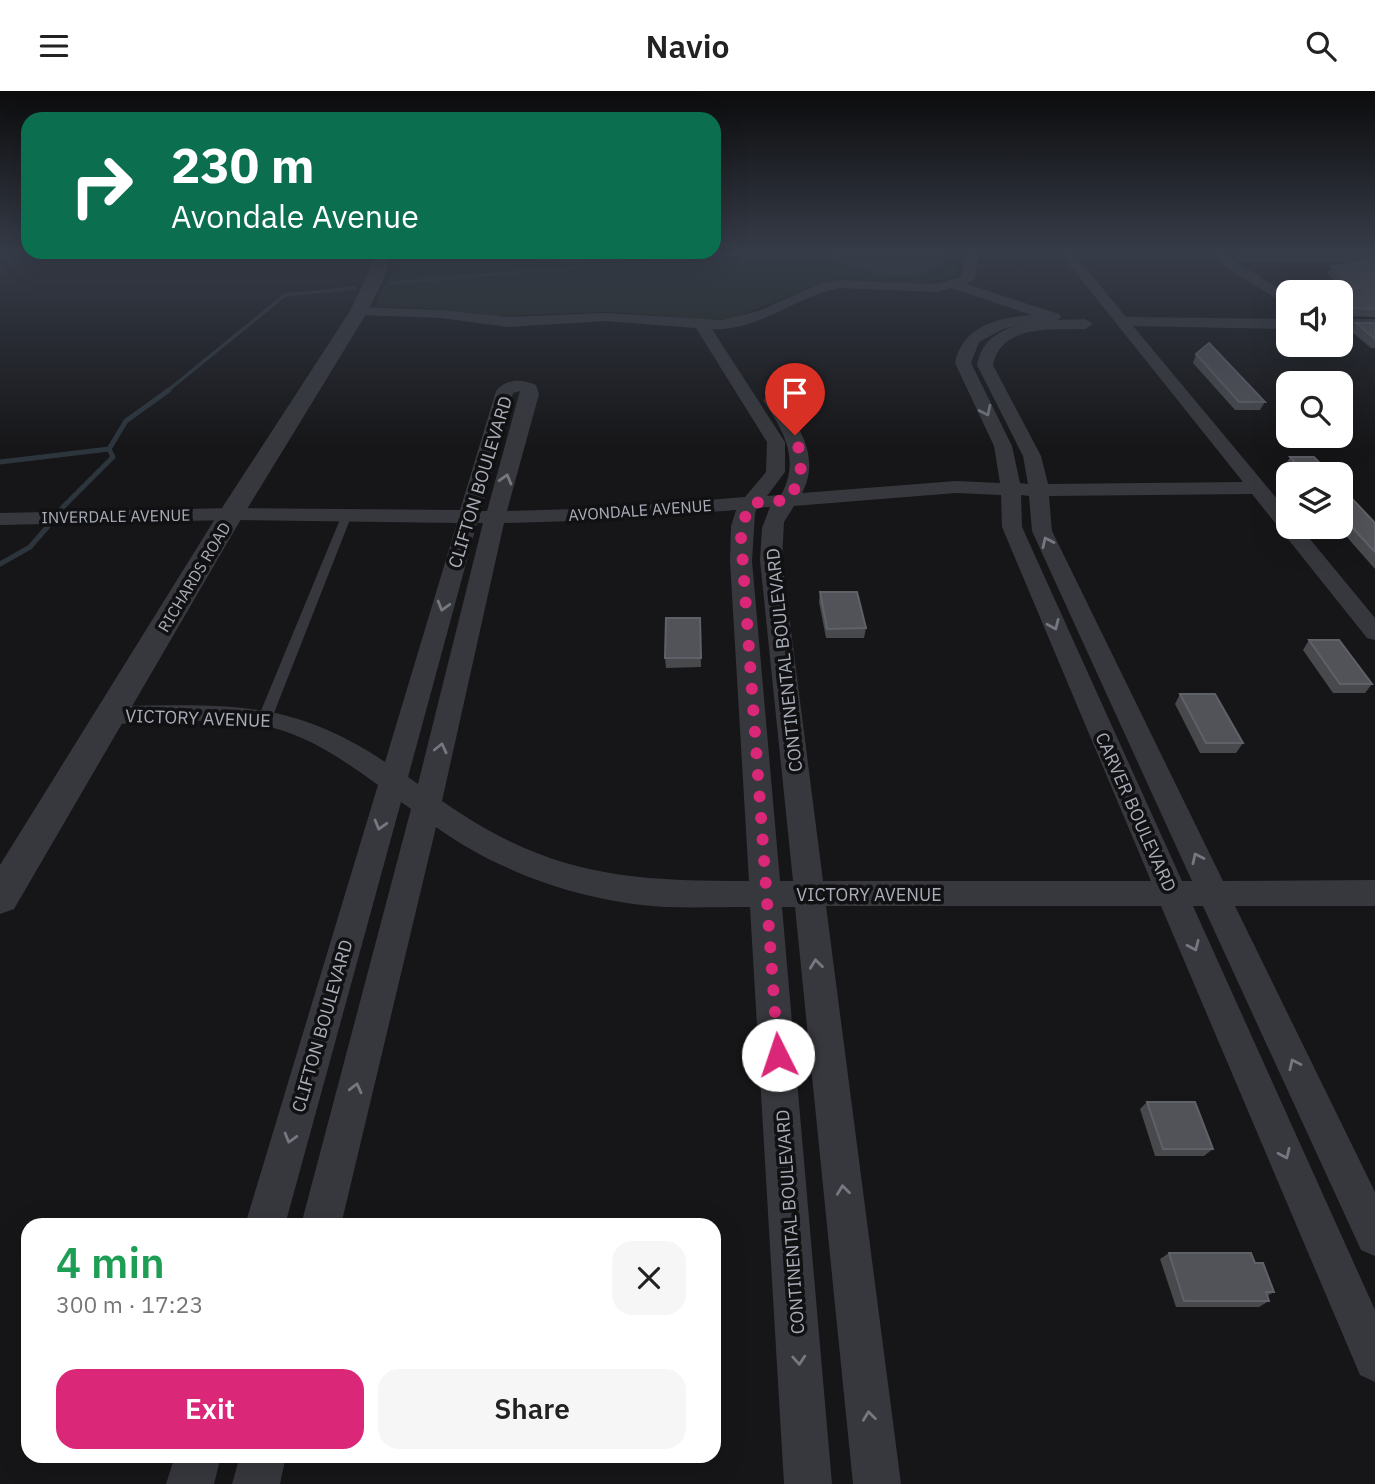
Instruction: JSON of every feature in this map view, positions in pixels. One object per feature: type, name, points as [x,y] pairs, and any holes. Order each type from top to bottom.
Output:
[{"type":"street","name":"RICHARDS ROAD","points":[[0,898],[231,514],[355,318]]},
{"type":"street","points":[[475,318],[508,322],[585,318]]},
{"type":"street","points":[[620,318],[711,324],[743,318]]},
{"type":"street","name":"CARVER BOULEVARD","points":[[1048,318],[996,326],[972,338],[963,355],[963,363],[1003,446],[1010,489],[1012,527],[1375,1360]]},
{"type":"street","points":[[1058,318],[1085,324],[1276,324]]},
{"type":"street","points":[[1120,318],[1276,510]]},
{"type":"street","name":"CONTINENTAL BOULEVARD","points":[[711,324],[795,435],[803,462],[799,480],[789,500],[777,513],[771,560],[877,1484]]},
{"type":"street","name":"CONTINENTAL BOULEVARD","points":[[711,324],[776,442],[780,460],[777,474],[752,503],[744,519],[741,561],[808,1484]]},
{"type":"street","name":"CARVER BOULEVARD","points":[[1085,324],[1010,333],[993,341],[985,352],[985,365],[1032,456],[1039,490],[1042,531],[1375,1237]]},
{"type":"street","points":[[1353,324],[1375,324]]},
{"type":"street","name":"AVONDALE AVENUE","points":[[231,514],[346,517],[608,514],[956,487],[1039,490],[1259,488]]},
{"type":"street","name":"INVERDALE AVENUE","points":[[0,519],[231,514]]},
{"type":"street","name":"CLIFTON BOULEVARD","points":[[267,1218],[392,781],[482,517]]},
{"type":"street","name":"CLIFTON BOULEVARD","points":[[323,1218],[428,803],[482,517]]},
{"type":"street","points":[[1299,539],[1375,633]]},
{"type":"street","name":"VICTORY AVENUE","points":[[112,715],[233,715],[265,719],[314,733],[428,803],[451,822],[537,866],[596,885],[665,894],[1375,893]]},
{"type":"street","points":[[190,1484],[196,1463]]},
{"type":"street","points":[[256,1484],[261,1463]]},
{"type":"lane","points":[[265,719],[346,517]]},
{"type":"shaded area","points":[[686,318],[734,318],[712,320]]},
{"type":"building","points":[[1356,323],[1375,323],[1375,339]]},
{"type":"building","points":[[1209,343],[1265,402],[1239,402],[1196,354]]},
{"type":"building","points":[[1290,457],[1314,457],[1319,462],[1294,462]]},
{"type":"building","points":[[1353,500],[1375,523],[1375,552],[1353,528]]},
{"type":"building","points":[[820,592],[857,592],[866,628],[827,629]]},
{"type":"building","points":[[666,618],[700,618],[701,658],[665,658]]},
{"type":"building","points":[[1309,640],[1339,640],[1372,684],[1340,684]]},
{"type":"building","points":[[1180,694],[1215,694],[1243,743],[1206,743]]},
{"type":"building","points":[[1147,1102],[1195,1102],[1213,1149],[1163,1149]]},
{"type":"building","points":[[1169,1253],[1251,1253],[1255,1263],[1263,1263],[1274,1292],[1266,1292],[1269,1301],[1184,1301]]},
{"type":"waterway","points":[[166,392],[257,318]]},
{"type":"waterway","points":[[109,449],[126,421],[169,390]]},
{"type":"waterway","points":[[0,462],[109,449]]},
{"type":"waterway","points":[[62,508],[113,457],[109,449]]},
{"type":"waterway","points":[[0,564],[30,547],[50,524]]},
{"type":"route","points":[[778,1055],[741,537],[747,509],[752,503],[789,500],[799,480],[803,462],[795,435]]}]
